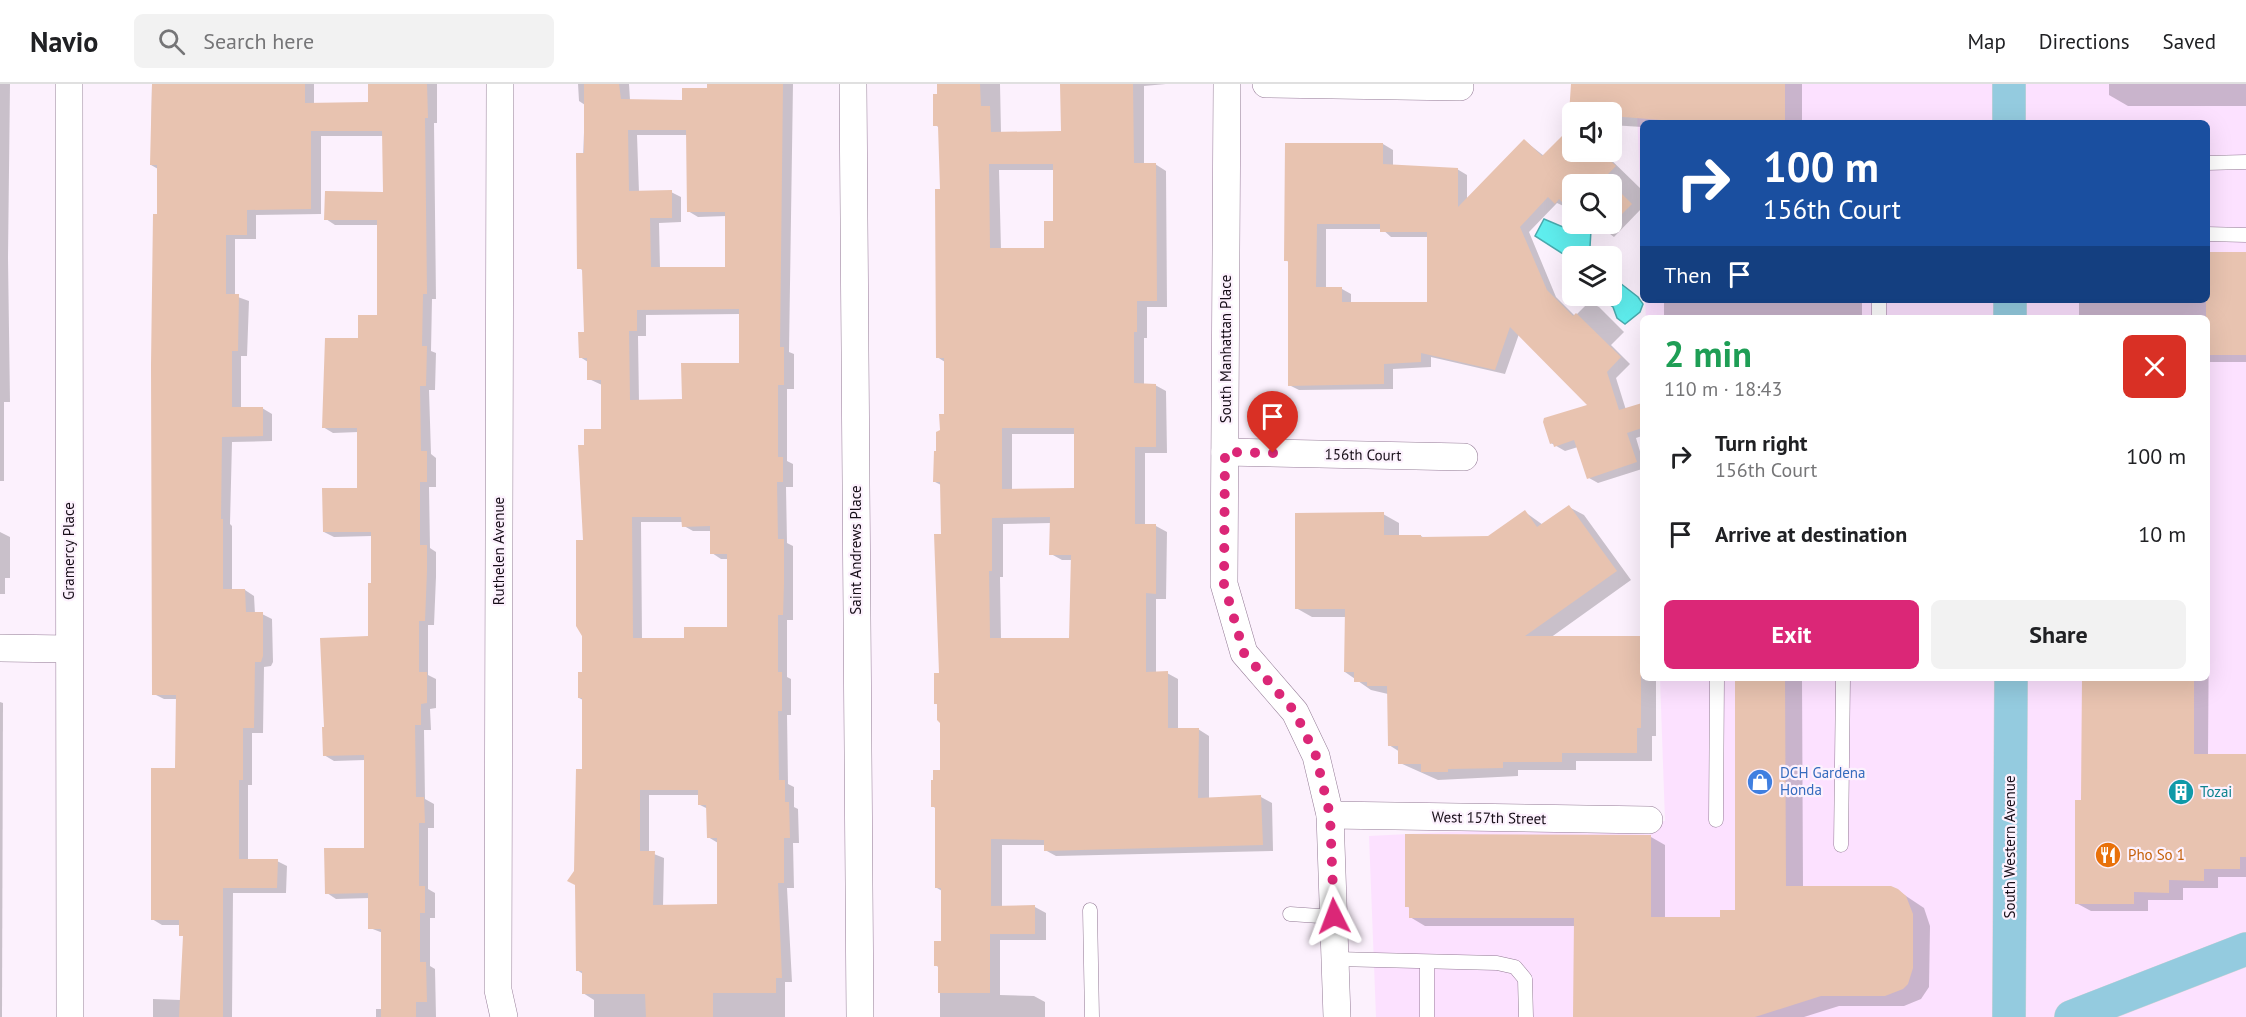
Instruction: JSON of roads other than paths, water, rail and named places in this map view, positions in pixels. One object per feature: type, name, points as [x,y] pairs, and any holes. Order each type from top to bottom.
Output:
[{"type":"main road","points":[[2009,84],[2009,120]]},
{"type":"main road","name":"South Western Avenue","points":[[2008,1017],[2011,681]]},
{"type":"main road","points":[[2071,1017],[2246,949]]},
{"type":"street","name":"Gramercy Place","points":[[69,84],[69,1017]]},
{"type":"street","name":"Ruthelen Avenue","points":[[500,84],[498,990],[504,1017]]},
{"type":"street","name":"Saint Andrews Place","points":[[853,84],[860,1017]]},
{"type":"street","name":"South Manhattan Place","points":[[1227,84],[1224,584],[1244,653],[1295,712],[1316,756],[1330,815],[1336,1017]]},
{"type":"street","points":[[1266,84],[1460,87]]},
{"type":"street","name":"156th Court","points":[[1225,452],[1464,458]]},
{"type":"street","points":[[0,648],[69,649]]},
{"type":"street","name":"West 157th Street","points":[[1330,815],[1648,820]]},
{"type":"lane","points":[[2210,163],[2246,162]]},
{"type":"lane","points":[[2210,234],[2246,235]]},
{"type":"lane","points":[[1716,820],[1717,681]]},
{"type":"lane","points":[[1841,845],[1843,681]]},
{"type":"lane","points":[[1090,910],[1092,1017]]},
{"type":"lane","points":[[1290,914],[1334,916]]},
{"type":"lane","points":[[1336,959],[1497,963],[1515,967],[1525,979],[1526,1017]]},
{"type":"lane","points":[[1426,1017],[1427,962]]},
{"type":"water","points":[[1544,219],[1562,227],[1562,234],[1591,234],[1590,246],[1562,246],[1562,253],[1535,236]]},
{"type":"water","points":[[1622,285],[1643,304],[1640,312],[1625,324],[1617,318],[1613,307],[1622,306]]},
{"type":"place","name":"DCH Gardena Honda","points":[[1760,782]]},
{"type":"place","name":"Tozai","points":[[2181,792]]},
{"type":"place","name":"Pho So 1","points":[[2108,855]]}]
